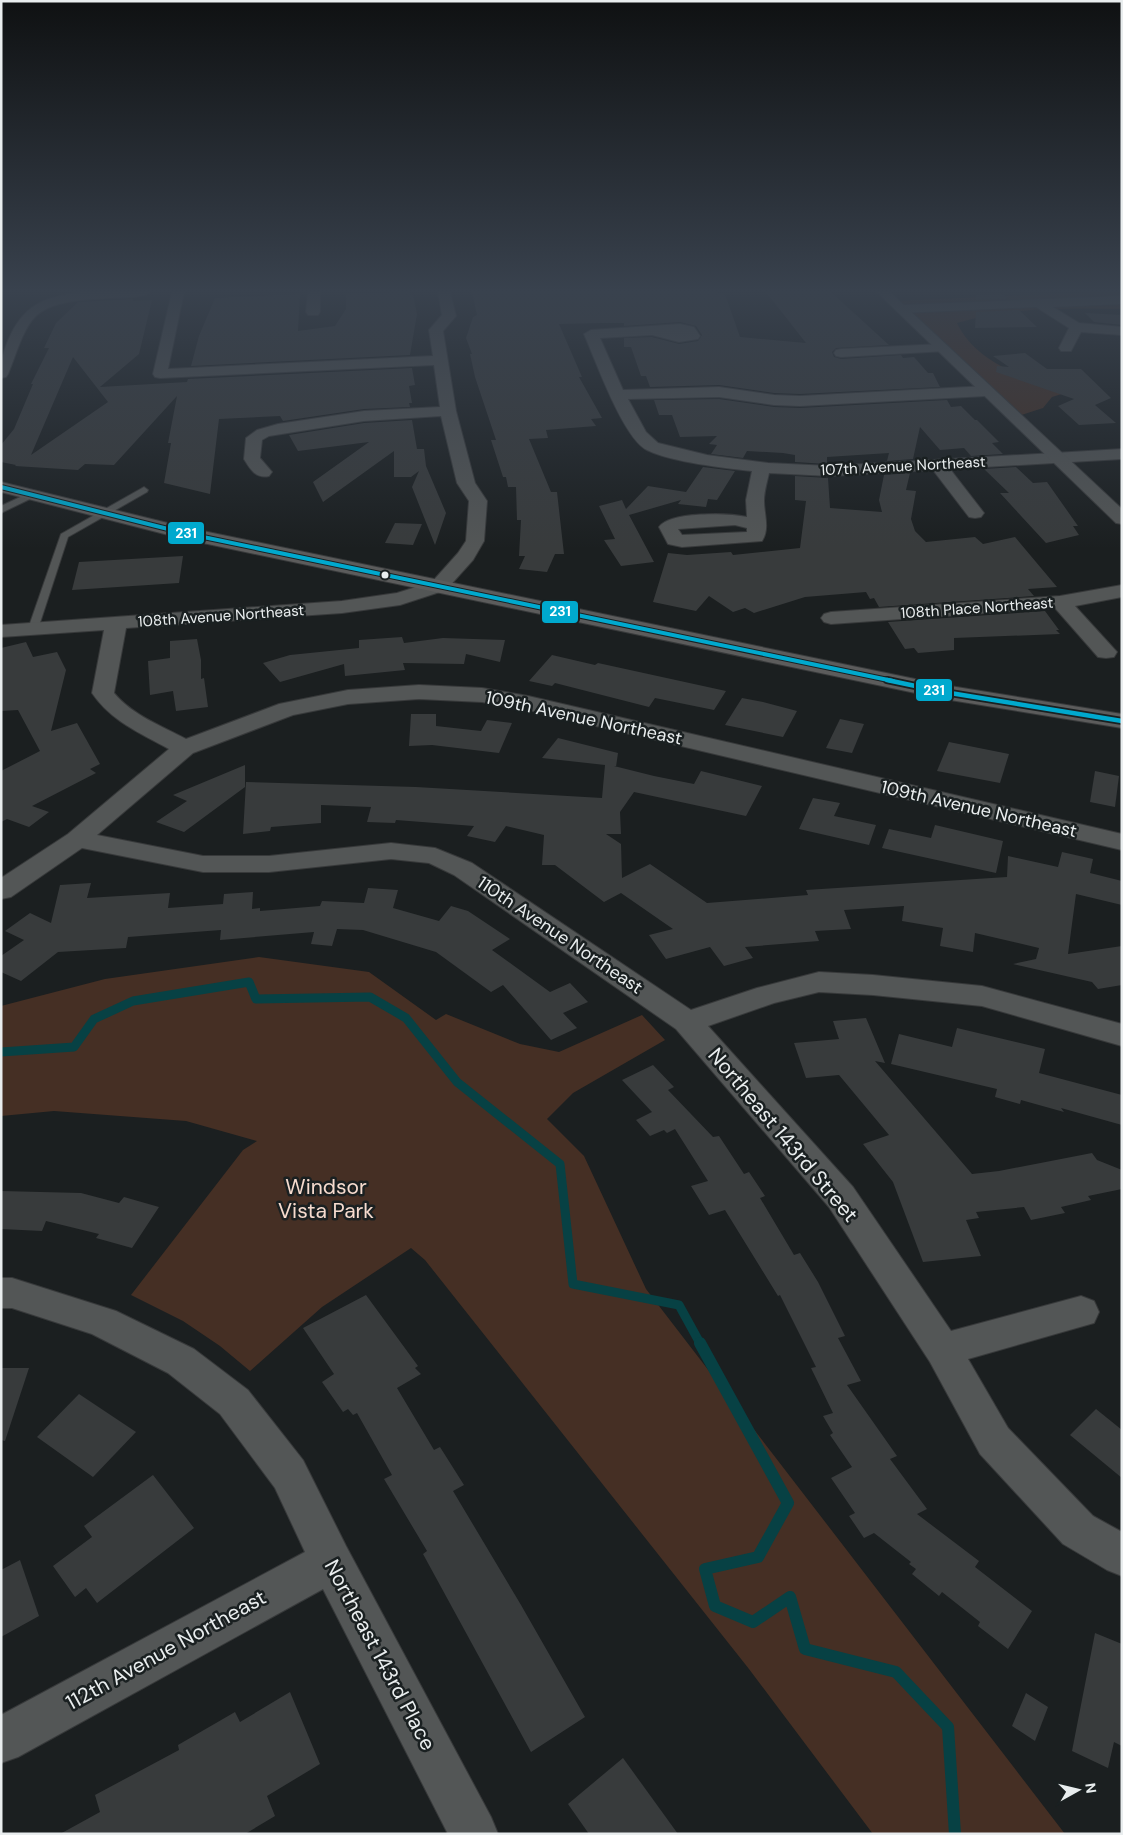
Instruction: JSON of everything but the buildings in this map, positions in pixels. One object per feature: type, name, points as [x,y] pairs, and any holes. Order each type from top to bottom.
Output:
[{"type":"main road","points":[[1,487],[184,533],[944,692],[1122,721]]},
{"type":"street","points":[[439,586],[466,556],[475,541],[478,501],[466,483],[448,411],[443,378]]},
{"type":"street","name":"107th Avenue Northeast","points":[[610,378],[639,435],[652,446],[686,455],[761,468],[792,471],[830,471],[1122,454]]},
{"type":"street","points":[[972,378],[1122,518]]},
{"type":"street","points":[[618,395],[719,392],[774,400],[800,401],[986,391]]},
{"type":"street","points":[[263,472],[252,459],[254,438],[262,433],[364,416],[448,411]]},
{"type":"street","points":[[938,465],[975,513]]},
{"type":"street","points":[[757,525],[755,500],[761,468]]},
{"type":"street","name":"108th Avenue Northeast","points":[[1,631],[342,607],[400,599],[439,586]]},
{"type":"street","name":"108th Place Northeast","points":[[831,618],[1060,602],[1096,598],[1122,591]]},
{"type":"street","points":[[1060,602],[1106,652]]},
{"type":"street","points":[[116,624],[103,693],[110,704],[124,714],[185,748]]},
{"type":"street","name":"109th Avenue Northeast","points":[[77,839],[185,748],[287,709],[348,697],[419,692],[482,695],[528,703],[1122,842]]},
{"type":"street","points":[[1,891],[77,839]]},
{"type":"street","name":"110th Avenue Northeast","points":[[77,839],[203,864],[268,864],[391,851],[435,856],[463,869],[687,1022]]},
{"type":"street","points":[[687,1022],[768,995],[819,982],[873,985],[982,996],[1122,1036]]},
{"type":"street","name":"Northeast 143rd Street","points":[[687,1022],[841,1197],[943,1350],[994,1441],[1078,1530],[1122,1555]]},
{"type":"street","name":"Northeast 143rd Place","points":[[1,1293],[12,1293],[103,1322],[181,1362],[234,1402],[289,1474],[331,1561],[474,1834]]},
{"type":"street","points":[[943,1350],[1081,1312]]},
{"type":"street","name":"112th Avenue Northeast","points":[[1,1740],[331,1561]]},
{"type":"lane","points":[[33,629],[64,536],[144,490]]},
{"type":"lane","points":[[1,510],[31,495]]},
{"type":"green space","points":[[974,378],[1027,378],[1068,392],[1052,397],[1043,408],[1015,417]]},
{"type":"green space","name":"Windsor Vista Park","points":[[259,957],[369,972],[436,1020],[446,1014],[520,1044],[559,1052],[642,1015],[665,1040],[573,1093],[547,1119],[584,1156],[646,1289],[1065,1834],[873,1834],[749,1669],[425,1260],[411,1248],[322,1307],[250,1371],[220,1346],[183,1321],[131,1295],[243,1150],[257,1141],[186,1121],[54,1111],[1,1116],[1,1006],[105,979]]},
{"type":"waterway","points":[[1,1052],[74,1047],[94,1019],[133,1001],[249,982],[256,999],[370,997],[406,1018],[457,1082],[560,1164],[573,1284],[679,1305],[701,1345]]},
{"type":"waterway","points":[[700,1343],[788,1503],[758,1557],[705,1569],[715,1606],[753,1622],[790,1597],[805,1649],[896,1672],[948,1727],[955,1834]]},
{"type":"transit line","name":"231","points":[[1,487],[184,533],[944,692],[1122,721]]}]
